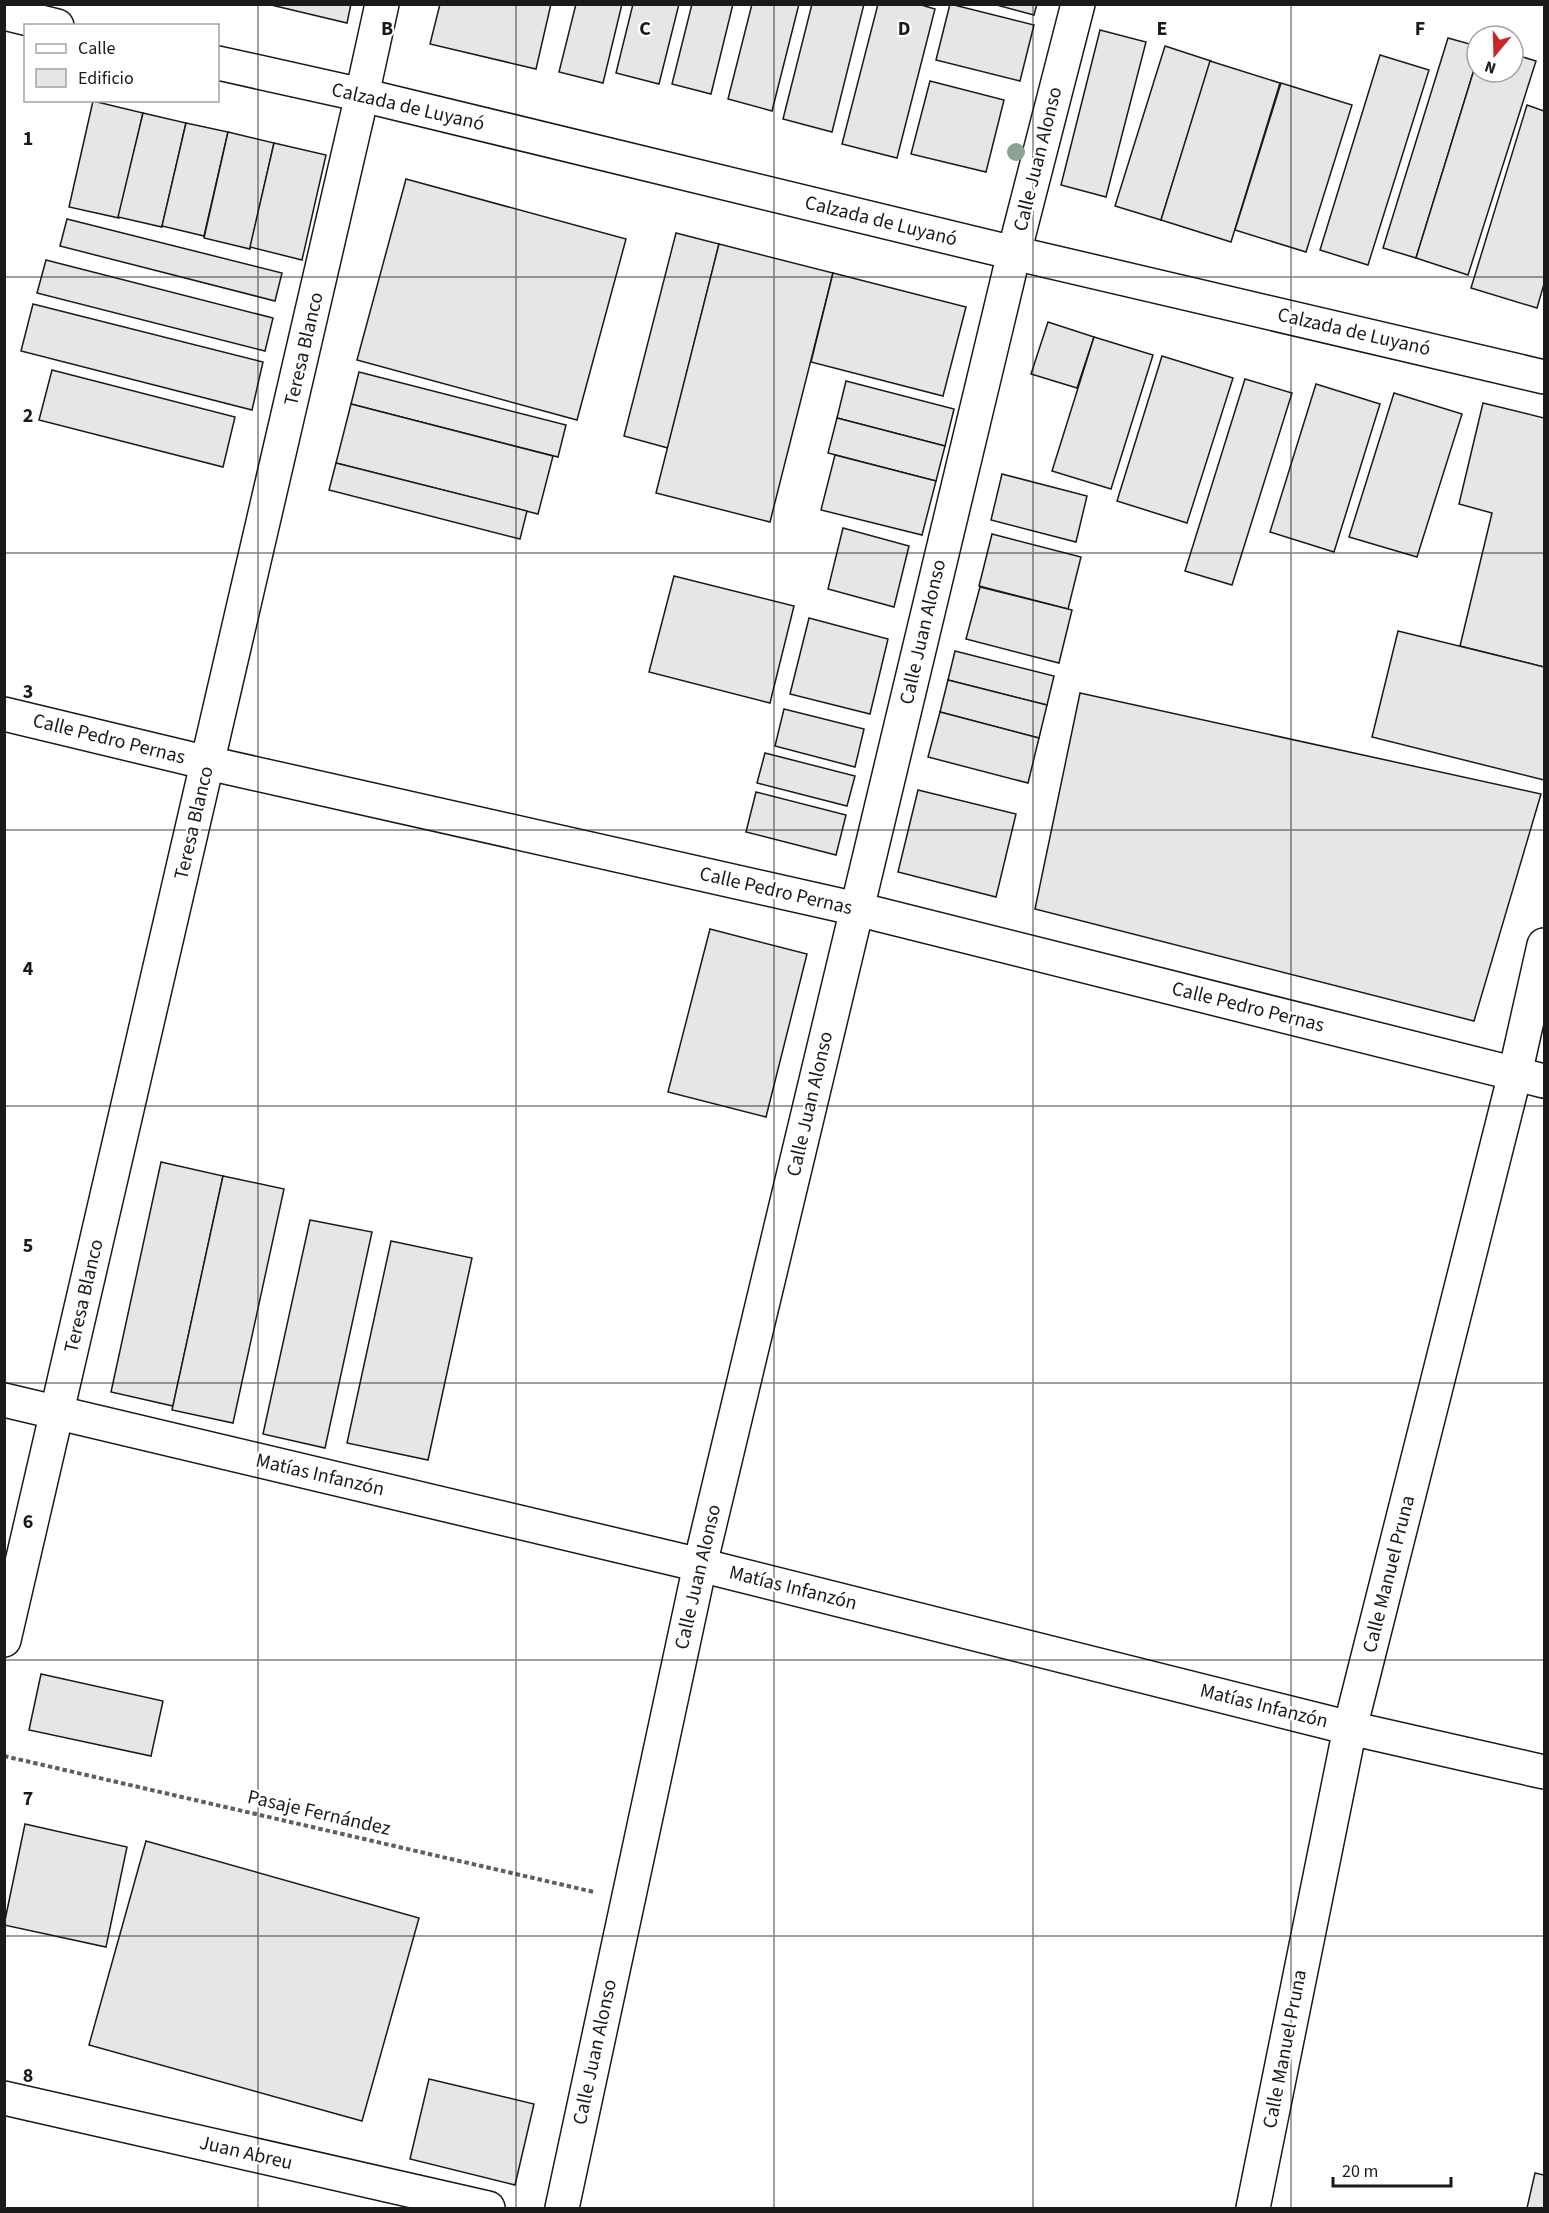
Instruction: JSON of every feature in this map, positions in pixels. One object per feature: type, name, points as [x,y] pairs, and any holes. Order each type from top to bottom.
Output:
[{"type":"street","name":"Teresa Blanco","points":[[4,1640],[363,95],[382,4]]},
{"type":"street","name":"Calle Juan Alonso","points":[[562,2208],[700,1565],[1014,253],[1078,4]]},
{"type":"street","points":[[4,13],[49,24]]},
{"type":"street","name":"Calzada de Luyanó","points":[[219,63],[363,95],[1014,253],[1545,377]]},
{"type":"street","name":"Calle Pedro Pernas","points":[[4,714],[208,763],[856,909],[1530,1078]]},
{"type":"street","name":"Calle Manuel Pruna","points":[[1253,2208],[1350,1728],[1530,1078],[1545,945]]},
{"type":"street","name":"Matías Infanzón","points":[[4,1400],[700,1565],[1350,1728],[1545,1772]]},
{"type":"street","name":"Juan Abreu","points":[[4,2098],[488,2208]]},
{"type":"path","name":"Pasaje Fernández","points":[[4,1756],[627,1899]]},
{"type":"building","points":[[267,4],[351,4],[347,23]]},
{"type":"building","points":[[440,4],[551,4],[536,69],[430,44]]},
{"type":"building","points":[[576,4],[622,4],[603,83],[559,72]]},
{"type":"building","points":[[633,4],[679,4],[659,84],[616,73]]},
{"type":"building","points":[[692,4],[733,4],[711,94],[672,84]]},
{"type":"building","points":[[752,4],[799,4],[772,111],[728,99]]},
{"type":"building","points":[[812,4],[864,4],[832,132],[783,119]]},
{"type":"building","points":[[878,4],[918,4],[935,9],[897,158],[842,144]]},
{"type":"building","points":[[950,4],[1034,25],[1020,81],[936,60]]},
{"type":"building","points":[[993,4],[1037,4],[1034,15]]},
{"type":"building","points":[[1100,30],[1146,42],[1106,197],[1061,185]]},
{"type":"building","points":[[1448,38],[1465,43],[1465,84],[1470,84],[1416,258],[1383,248]]},
{"type":"building","points":[[1165,46],[1211,61],[1161,220],[1115,206]]},
{"type":"building","points":[[1380,55],[1429,70],[1368,265],[1320,250]]},
{"type":"building","points":[[1525,58],[1536,61],[1468,275],[1416,258],[1470,84],[1525,84]]},
{"type":"building","points":[[1210,61],[1280,83],[1231,242],[1161,220]]},
{"type":"building","points":[[930,81],[1004,100],[986,172],[911,154]]},
{"type":"building","points":[[1281,83],[1352,105],[1306,252],[1235,230]]},
{"type":"building","points":[[93,102],[143,113],[119,218],[69,207]]},
{"type":"building","points":[[1527,105],[1544,111],[1544,284],[1537,308],[1471,288]]},
{"type":"building","points":[[143,113],[186,123],[162,227],[118,217]]},
{"type":"building","points":[[186,123],[228,132],[204,236],[162,226]]},
{"type":"building","points":[[228,132],[274,143],[250,249],[204,238]]},
{"type":"building","points":[[274,143],[326,155],[302,260],[250,247]]},
{"type":"building","points":[[406,179],[626,239],[577,420],[357,360]]},
{"type":"building","points":[[67,219],[282,273],[275,301],[60,246]]},
{"type":"building","points":[[676,233],[719,244],[668,448],[624,436]]},
{"type":"building","points":[[719,244],[833,273],[770,522],[656,493]]},
{"type":"building","points":[[46,260],[273,318],[265,351],[37,293]]},
{"type":"building","points":[[833,273],[966,307],[943,396],[811,362]]},
{"type":"building","points":[[33,304],[263,362],[252,410],[21,351]]},
{"type":"building","points":[[1048,322],[1094,337],[1077,388],[1031,374]]},
{"type":"building","points":[[1094,337],[1153,355],[1111,489],[1052,471]]},
{"type":"building","points":[[1162,356],[1233,378],[1187,523],[1117,501]]},
{"type":"building","points":[[52,370],[235,417],[223,467],[39,420]]},
{"type":"building","points":[[359,372],[566,425],[558,457],[351,404]]},
{"type":"building","points":[[1245,379],[1292,393],[1232,585],[1185,571]]},
{"type":"building","points":[[846,381],[954,409],[945,446],[837,418]]},
{"type":"building","points":[[1316,384],[1380,404],[1334,552],[1270,532]]},
{"type":"building","points":[[1394,393],[1462,414],[1417,557],[1349,537]]},
{"type":"building","points":[[1483,403],[1544,418],[1544,667],[1460,646],[1492,513],[1459,504]]},
{"type":"building","points":[[351,404],[553,456],[538,514],[336,463]]},
{"type":"building","points":[[837,418],[945,446],[936,481],[828,453]]},
{"type":"building","points":[[835,455],[936,481],[922,535],[821,510]]},
{"type":"building","points":[[336,463],[527,511],[520,539],[329,490]]},
{"type":"building","points":[[1002,474],[1087,496],[1076,542],[991,520]]},
{"type":"building","points":[[843,528],[909,546],[894,607],[828,589]]},
{"type":"building","points":[[992,534],[1081,557],[1068,609],[979,586]]},
{"type":"building","points":[[674,576],[794,606],[770,703],[649,672]]},
{"type":"building","points":[[980,587],[1072,610],[1059,663],[966,639]]},
{"type":"building","points":[[809,618],[888,639],[870,714],[790,694]]},
{"type":"building","points":[[1398,631],[1544,667],[1544,780],[1372,737]]},
{"type":"building","points":[[955,651],[1054,676],[1047,705],[948,680]]},
{"type":"building","points":[[948,680],[1047,705],[1039,738],[940,712]]},
{"type":"building","points":[[1080,693],[1541,794],[1474,1021],[1035,909]]},
{"type":"building","points":[[784,709],[864,729],[855,767],[775,746]]},
{"type":"building","points":[[940,712],[1039,738],[1028,783],[928,757]]},
{"type":"building","points":[[765,753],[855,776],[847,806],[757,783]]},
{"type":"building","points":[[918,790],[1016,814],[996,897],[898,872]]},
{"type":"building","points":[[756,792],[846,815],[836,855],[746,832]]},
{"type":"building","points":[[710,929],[807,954],[766,1117],[668,1092]]},
{"type":"building","points":[[161,1162],[223,1176],[173,1406],[111,1392]]},
{"type":"building","points":[[223,1176],[284,1189],[233,1423],[172,1410]]},
{"type":"building","points":[[310,1220],[372,1232],[325,1448],[263,1434]]},
{"type":"building","points":[[391,1241],[472,1258],[428,1460],[347,1443]]},
{"type":"building","points":[[41,1674],[163,1701],[151,1756],[29,1730]]},
{"type":"building","points":[[25,1824],[127,1847],[106,1947],[4,1925]]},
{"type":"building","points":[[146,1841],[419,1918],[362,2121],[89,2045]]},
{"type":"building","points":[[429,2079],[534,2104],[515,2185],[410,2159]]},
{"type":"building","points":[[1535,2173],[1544,2175],[1544,2208],[1527,2208]]}]
